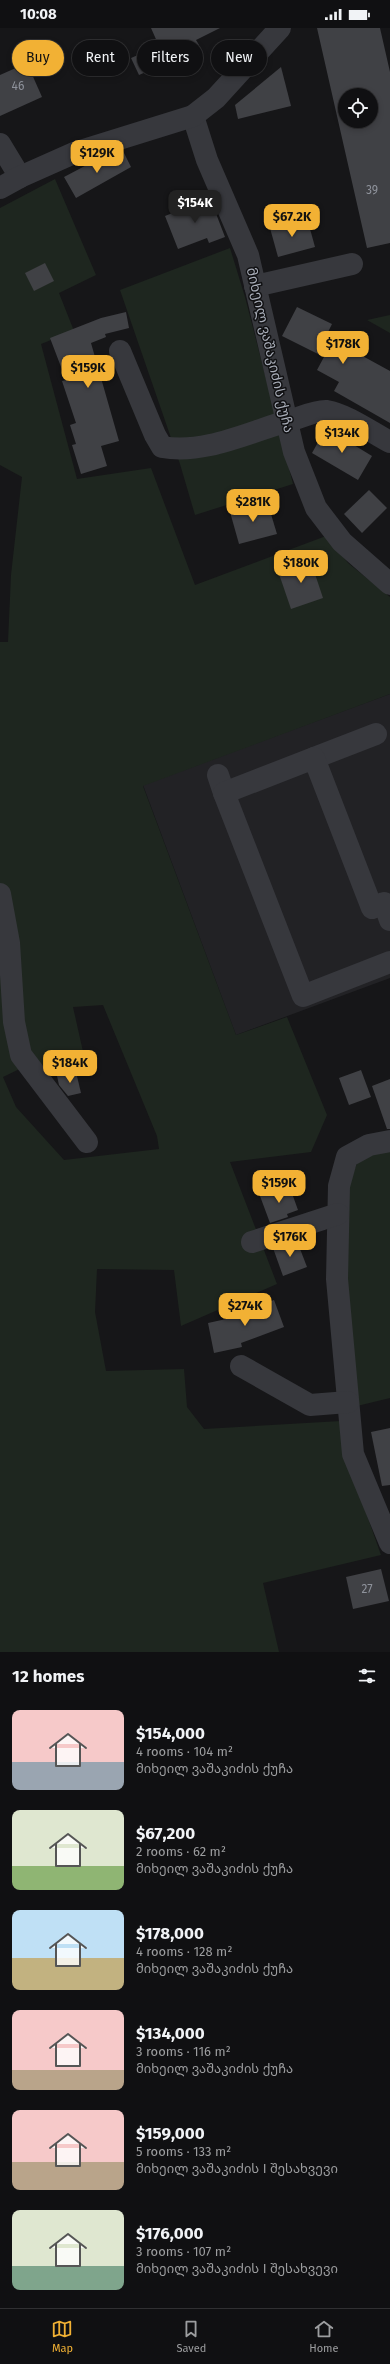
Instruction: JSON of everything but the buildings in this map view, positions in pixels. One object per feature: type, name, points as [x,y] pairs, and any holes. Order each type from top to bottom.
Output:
[{"type":"street","points":[[0,188],[20,177],[74,153],[193,116],[216,98],[280,28]]},
{"type":"street","name":"მიხეილ ვაშაკიძის ქუჩა","points":[[193,116],[207,160],[248,256],[294,452],[316,508],[342,542],[390,584]]},
{"type":"street","points":[[0,144],[20,177]]},
{"type":"street","points":[[255,286],[352,264]]},
{"type":"street","points":[[120,351],[155,435],[162,447],[210,446],[286,421],[326,411],[338,414],[390,442]]},
{"type":"street","points":[[376,734],[314,758],[221,784],[302,996],[390,962]]},
{"type":"street","points":[[314,758],[372,908],[388,908]]},
{"type":"street","points":[[0,894],[9,943],[14,1022],[21,1055],[88,1142]]},
{"type":"street","points":[[390,1141],[369,1145],[347,1157],[339,1186],[337,1279],[353,1454],[390,1543]]},
{"type":"street","points":[[252,1242],[338,1214]]},
{"type":"street","points":[[241,1366],[310,1405],[348,1402]]},
{"type":"shaded area","points":[[55,179],[96,275],[59,293],[74,331],[41,344],[77,479],[151,468],[195,585],[326,536],[348,563],[390,597],[390,694],[143,786],[236,1035],[287,1017],[327,1115],[311,1152],[230,1162],[277,1284],[181,1326],[174,1270],[97,1269],[95,1312],[106,1371],[184,1369],[187,1407],[204,1429],[341,1421],[347,1459],[381,1555],[263,1583],[279,1652],[0,1652],[0,642],[8,642],[11,575],[22,477],[0,465],[0,208]],"holes":[[[103,1005],[157,1136],[159,1149],[64,1160],[16,1107],[3,1077],[34,1062],[51,1068],[84,1056],[73,1007]]]},
{"type":"shaded area","points":[[230,248],[245,297],[293,484],[195,515],[180,464],[120,290]]},
{"type":"shaded area","points":[[390,315],[390,333],[367,320]]},
{"type":"shaded area","points":[[390,694],[390,978],[236,1035],[143,785]]},
{"type":"shaded area","points":[[390,1148],[390,1398],[357,1406],[342,1243],[347,1186],[359,1159]]}]
